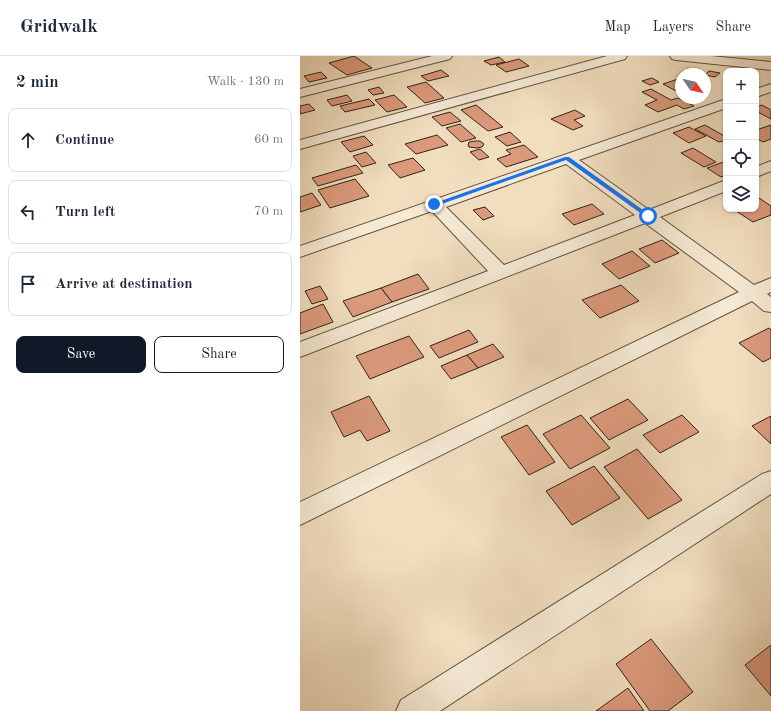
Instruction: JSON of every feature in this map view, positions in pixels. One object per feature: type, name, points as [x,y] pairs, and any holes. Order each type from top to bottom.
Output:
[{"type":"street","points":[[300,93],[446,56]]},
{"type":"street","points":[[300,145],[620,56]]},
{"type":"street","points":[[676,56],[771,66]]},
{"type":"street","points":[[759,92],[771,88]]},
{"type":"street","points":[[300,252],[723,104]]},
{"type":"street","points":[[567,158],[648,216],[762,288],[771,306]]},
{"type":"street","points":[[759,171],[771,166]]},
{"type":"street","points":[[300,350],[723,186]]},
{"type":"street","points":[[434,204],[501,273]]},
{"type":"street","points":[[300,514],[762,288]]},
{"type":"street","points":[[412,711],[771,481]]},
{"type":"building","points":[[354,56],[372,68],[347,75],[329,63]]},
{"type":"building","points":[[499,57],[505,62],[491,65],[484,61]]},
{"type":"building","points":[[519,59],[529,66],[506,72],[496,65]]},
{"type":"building","points":[[441,70],[449,76],[428,81],[421,76]]},
{"type":"building","points":[[711,71],[720,73],[715,77],[711,76]]},
{"type":"building","points":[[321,72],[327,78],[309,82],[304,76]]},
{"type":"building","points":[[652,78],[659,82],[650,85],[642,81]]},
{"type":"building","points":[[675,80],[675,90],[663,84]]},
{"type":"building","points":[[426,82],[444,98],[425,103],[407,87]]},
{"type":"building","points":[[379,87],[384,93],[373,95],[368,90]]},
{"type":"building","points":[[651,89],[671,100],[675,99],[675,104],[690,104],[694,106],[684,109],[677,105],[658,112],[645,105],[657,100],[642,92]]},
{"type":"building","points":[[347,95],[352,101],[332,106],[327,100]]},
{"type":"building","points":[[394,95],[407,107],[387,112],[375,100]]},
{"type":"building","points":[[369,99],[375,105],[345,112],[340,106]]},
{"type":"building","points":[[309,104],[315,110],[300,114],[300,106]]},
{"type":"building","points":[[476,105],[503,127],[488,131],[461,110]]},
{"type":"building","points":[[762,105],[771,110],[771,119],[759,113],[759,106]]},
{"type":"building","points":[[575,110],[585,116],[574,120],[583,126],[573,130],[551,119]]},
{"type":"building","points":[[450,112],[461,121],[442,126],[432,117]]},
{"type":"building","points":[[460,124],[476,138],[461,142],[446,128]]},
{"type":"building","points":[[705,125],[723,135],[723,141],[719,142],[695,129]]},
{"type":"building","points":[[771,125],[771,139],[763,142],[759,140],[759,129]]},
{"type":"building","points":[[689,127],[706,136],[689,143],[673,133]]},
{"type":"building","points":[[510,132],[521,142],[507,146],[495,137]]},
{"type":"building","points":[[437,135],[448,145],[416,154],[405,144]]},
{"type":"building","points":[[364,136],[373,145],[350,152],[341,142]]},
{"type":"building","points":[[480,141],[484,144],[482,147],[477,148],[469,147],[469,142]]},
{"type":"building","points":[[524,145],[538,157],[506,167],[497,159],[511,154],[506,150]]},
{"type":"building","points":[[693,148],[716,162],[704,167],[681,153]]},
{"type":"building","points":[[480,149],[489,157],[479,160],[470,152]]},
{"type":"building","points":[[366,152],[376,163],[362,167],[353,156]]},
{"type":"building","points":[[413,158],[425,170],[400,178],[388,165]]},
{"type":"building","points":[[723,162],[723,176],[721,177],[707,168]]},
{"type":"building","points":[[356,165],[363,173],[318,186],[312,178]]},
{"type":"building","points":[[355,179],[369,196],[330,208],[318,190]]},
{"type":"building","points":[[312,193],[321,205],[300,212],[300,197]]},
{"type":"building","points":[[759,198],[771,206],[771,215],[753,222],[738,212],[759,212]]},
{"type":"building","points":[[592,204],[604,214],[574,225],[562,214]]},
{"type":"building","points":[[485,207],[494,216],[483,220],[473,210]]},
{"type":"building","points":[[662,240],[679,253],[655,263],[639,249]]},
{"type":"building","points":[[632,251],[650,266],[619,279],[602,264]]},
{"type":"building","points":[[418,274],[429,289],[392,302],[381,288]]},
{"type":"building","points":[[621,285],[639,301],[600,318],[582,300]]},
{"type":"building","points":[[320,286],[328,299],[312,304],[305,291]]},
{"type":"building","points":[[381,288],[392,302],[353,317],[343,301]]},
{"type":"building","points":[[323,304],[333,322],[300,334],[300,313]]},
{"type":"building","points":[[769,328],[771,330],[771,358],[763,362],[739,343]]},
{"type":"building","points":[[469,330],[478,342],[439,358],[430,346]]},
{"type":"building","points":[[409,336],[424,357],[370,379],[356,356]]},
{"type":"building","points":[[493,344],[504,357],[478,368],[467,355]]},
{"type":"building","points":[[467,355],[478,368],[451,379],[441,366]]},
{"type":"building","points":[[369,396],[390,431],[367,441],[360,430],[344,437],[331,412]]},
{"type":"building","points":[[628,399],[648,420],[609,440],[590,418]]},
{"type":"building","points":[[581,415],[610,448],[570,469],[543,434]]},
{"type":"building","points":[[682,415],[699,432],[660,453],[643,435]]},
{"type":"building","points":[[771,416],[771,444],[752,426]]},
{"type":"building","points":[[527,425],[555,462],[529,475],[501,437]]},
{"type":"building","points":[[637,449],[682,500],[648,519],[604,467]]},
{"type":"building","points":[[594,466],[620,498],[572,525],[546,491]]},
{"type":"building","points":[[651,639],[693,692],[668,711],[650,711],[616,664]]},
{"type":"building","points":[[771,645],[771,696],[745,665]]},
{"type":"building","points":[[628,688],[644,711],[596,711]]},
{"type":"route","points":[[434,204],[567,158],[648,216]]}]
